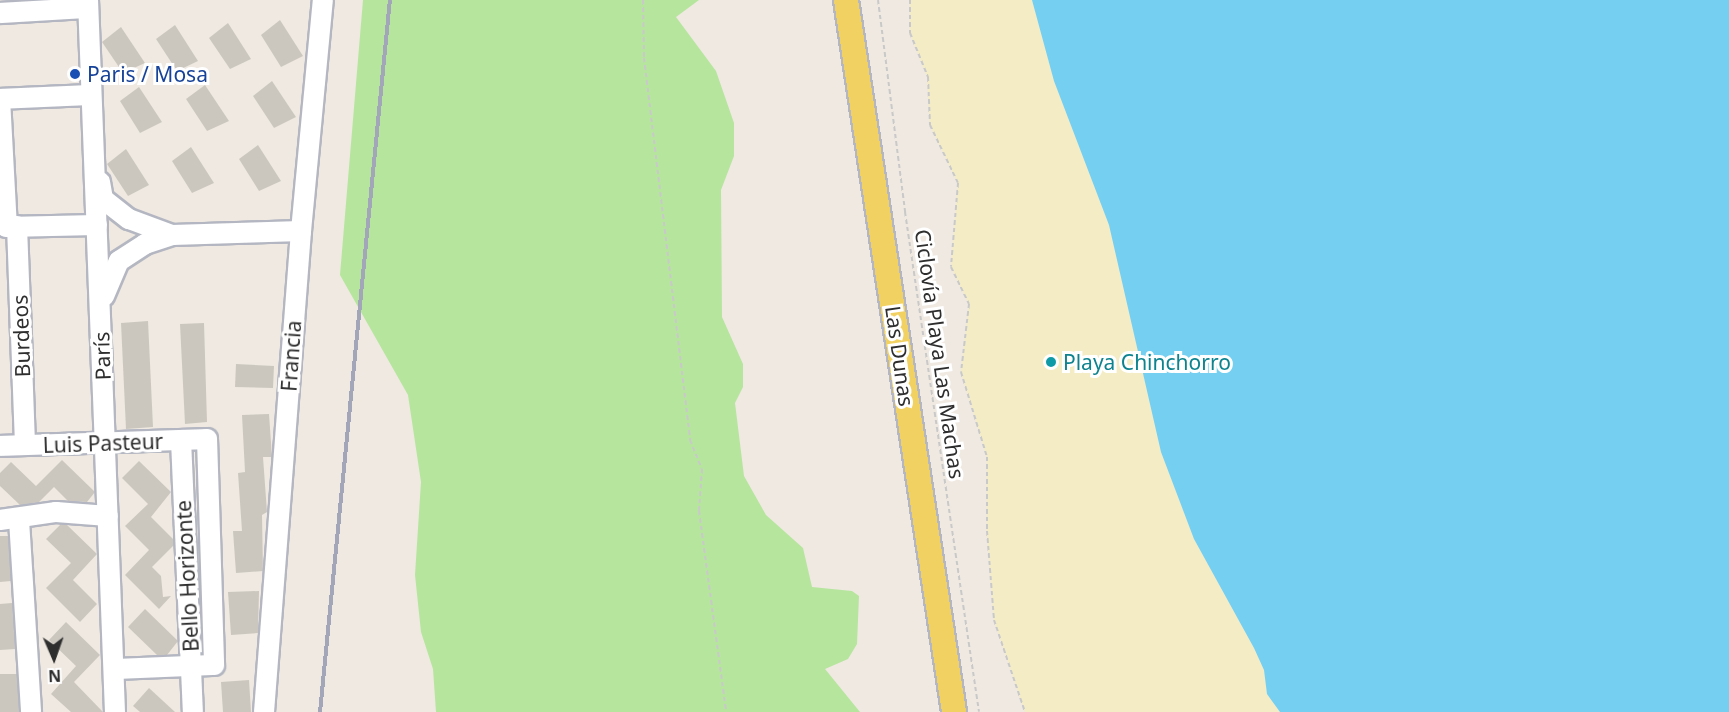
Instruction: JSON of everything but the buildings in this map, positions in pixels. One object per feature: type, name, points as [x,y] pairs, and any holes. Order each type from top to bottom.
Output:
[{"type":"main road","name":"Las Dunas","points":[[846,0],[954,712]]},
{"type":"street","name":"Francia","points":[[264,712],[301,231],[323,0]]},
{"type":"street","points":[[0,13],[88,4]]},
{"type":"street","name":"París","points":[[88,4],[116,712]]},
{"type":"street","points":[[0,99],[91,95]]},
{"type":"street","name":"Burdeos","points":[[0,99],[25,445]]},
{"type":"street","points":[[94,156],[104,198],[129,219],[172,235]]},
{"type":"street","points":[[8,227],[96,225]]},
{"type":"street","points":[[100,326],[105,287],[119,261],[145,244],[172,235],[301,231]]},
{"type":"street","name":"Luis Pasteur","points":[[0,446],[207,439],[214,665],[191,666]]},
{"type":"street","name":"Bello Horizonte","points":[[181,440],[193,712]]},
{"type":"street","points":[[31,712],[9,520],[56,512],[108,516]]},
{"type":"street","points":[[114,669],[191,666]]},
{"type":"path","points":[[643,0],[648,92],[690,440],[702,469],[699,511],[726,712]]},
{"type":"path","name":"Ciclovía Playa Las Machas","points":[[878,0],[904,212],[980,712]]},
{"type":"path","points":[[910,0],[910,33],[927,77],[930,125],[958,183],[951,267],[969,303],[961,372],[987,457],[987,531],[994,620],[1025,712]]},
{"type":"green space","points":[[363,0],[699,0],[676,17],[716,71],[734,123],[734,156],[721,190],[722,317],[743,364],[743,387],[735,403],[744,476],[766,515],[803,548],[812,587],[852,591],[859,596],[857,644],[848,659],[825,669],[860,712],[436,712],[433,669],[421,632],[415,575],[421,482],[408,395],[340,275]]},
{"type":"sand","name":"Playa Chinchorro","points":[[910,0],[1032,0],[1054,81],[1109,225],[1161,452],[1194,539],[1254,648],[1264,670],[1267,694],[1280,712],[1025,712],[994,620],[987,531],[987,457],[961,372],[969,304],[951,267],[958,183],[930,125],[927,77],[910,33]]},
{"type":"water","points":[[1032,0],[1729,0],[1729,712],[1280,712],[1267,694],[1264,670],[1254,648],[1194,539],[1161,452],[1109,225],[1054,81]]},
{"type":"railway","points":[[320,712],[390,0]]},
{"type":"place","name":"Paris / Mosa","points":[[75,74]]},
{"type":"place","name":"Playa Chinchorro","points":[[1051,362]]}]
